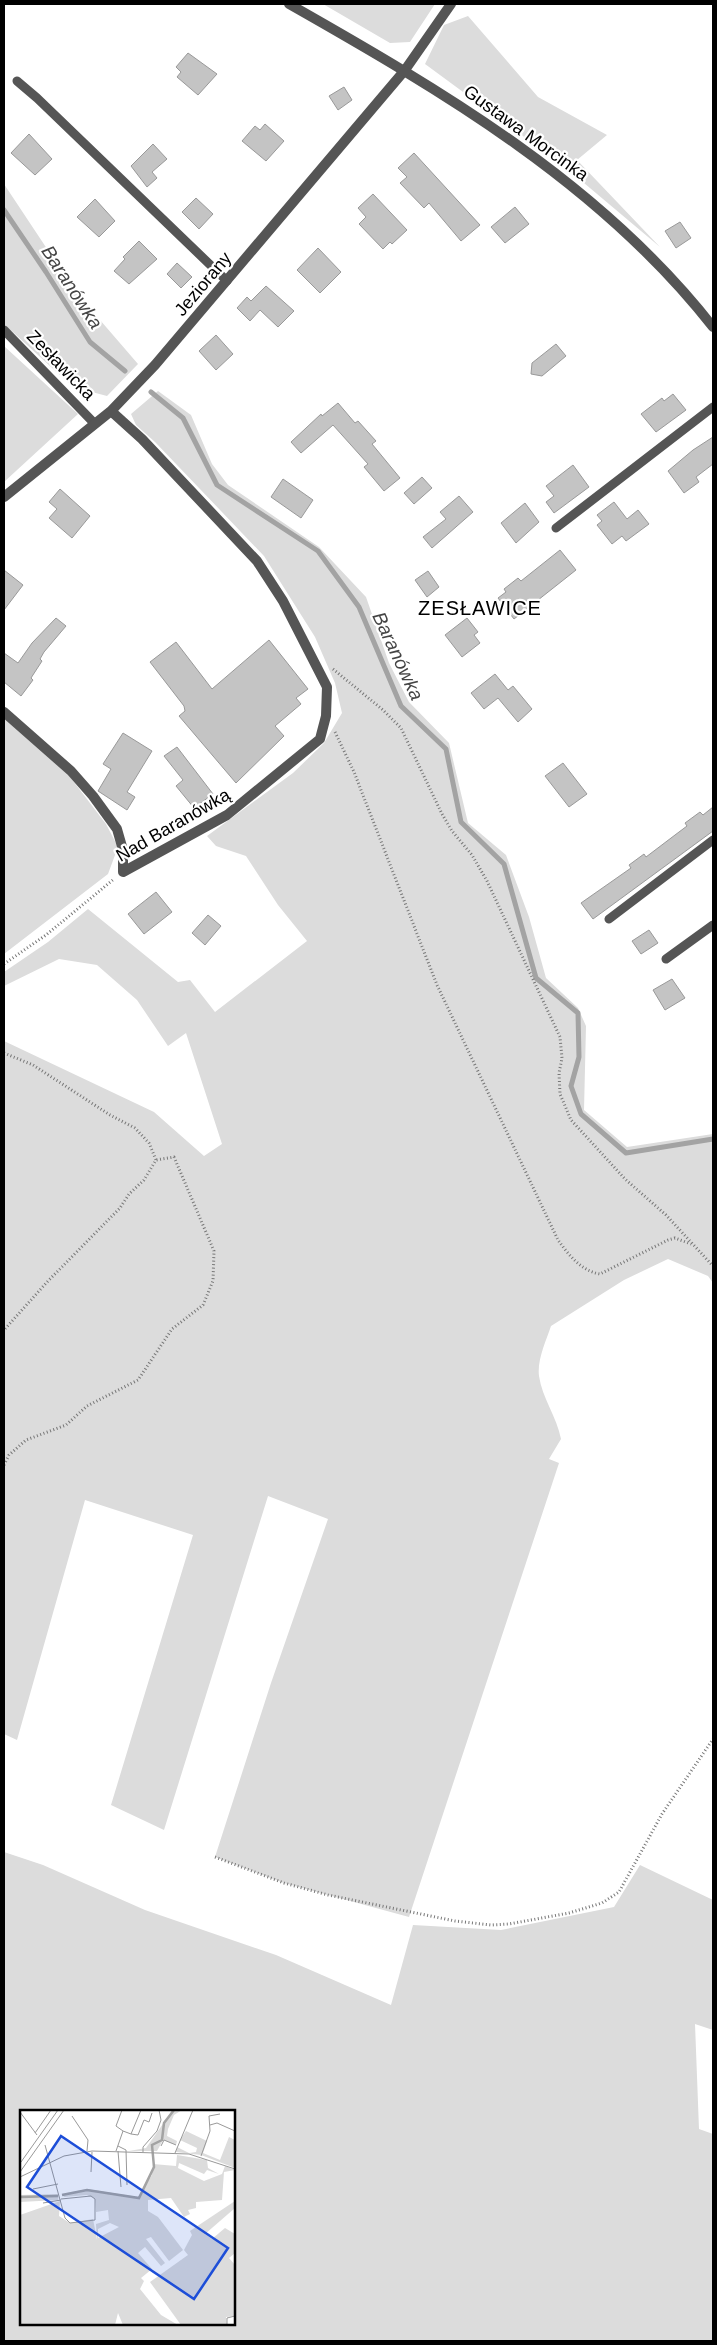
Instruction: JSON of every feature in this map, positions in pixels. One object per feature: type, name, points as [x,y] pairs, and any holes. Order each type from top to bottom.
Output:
[{"type":"street","name":"Gustawa Morcinka","points":[[289,4],[405,70],[534,156],[580,192],[641,247],[713,327]]},
{"type":"street","name":"Jeziorany","points":[[4,497],[111,411],[155,365],[405,70],[451,4]]},
{"type":"street","name":"Nad Baranówką","points":[[111,411],[142,439],[257,561],[283,602],[327,687],[326,716],[320,739],[228,815],[123,872]]},
{"type":"street","points":[[4,712],[71,771],[93,796],[117,829],[123,850],[123,872]]},
{"type":"lane","points":[[17,81],[227,281]]},
{"type":"lane","name":"Zesławicka","points":[[4,330],[94,423]]},
{"type":"lane","points":[[556,528],[713,407]]},
{"type":"lane","points":[[609,919],[713,840]]},
{"type":"lane","points":[[666,959],[713,925]]},
{"type":"path","points":[[313,660],[334,669],[383,710],[401,728],[442,814],[452,831],[472,855],[487,881],[560,1037],[562,1058],[560,1094],[564,1107],[572,1120],[593,1141],[611,1164],[666,1215],[713,1266]]},
{"type":"path","points":[[326,716],[354,772],[437,985],[558,1240],[571,1258],[594,1273],[600,1274],[668,1240],[675,1238],[693,1245]]},
{"type":"path","name":"Nad Baranówką","points":[[4,964],[46,935],[123,872]]},
{"type":"path","points":[[4,1053],[33,1065],[110,1115],[135,1128],[149,1143],[156,1160]]},
{"type":"path","points":[[4,1330],[48,1281],[120,1208],[129,1194],[144,1180],[156,1160],[174,1157],[214,1251],[213,1281],[203,1305],[172,1329],[138,1380],[87,1406],[66,1425],[26,1440],[9,1455],[4,1465]]},
{"type":"path","points":[[215,1857],[284,1883],[319,1893],[455,1921],[491,1925],[509,1924],[569,1913],[602,1903],[620,1892],[662,1814],[713,1739]]},
{"type":"shaded area","points":[[323,4],[435,4],[410,42],[390,43]]},
{"type":"shaded area","points":[[468,16],[538,97],[607,135],[577,160],[660,247],[565,167],[425,64],[444,25]]},
{"type":"shaded area","points":[[4,184],[75,291],[138,364],[107,396],[73,387],[4,324]]},
{"type":"shaded area","points":[[4,346],[78,414],[4,482]]},
{"type":"shaded area","points":[[158,391],[191,415],[212,464],[228,485],[319,547],[366,597],[389,663],[409,702],[449,743],[468,823],[506,855],[529,917],[546,978],[578,1008],[586,1026],[584,1110],[627,1147],[713,1134],[713,1283],[708,1276],[668,1259],[624,1280],[551,1326],[544,1344],[539,1376],[561,1439],[549,1459],[559,1463],[409,1917],[284,1883],[215,1857],[271,1683],[328,1519],[268,1496],[164,1830],[111,1805],[193,1535],[85,1500],[17,1740],[4,1734],[4,1041],[154,1112],[204,1156],[222,1144],[186,1033],[168,1046],[137,1000],[97,965],[59,959],[4,986],[4,972],[48,942],[88,909],[178,982],[190,980],[215,1012],[307,941],[278,905],[246,856],[216,846],[207,836],[293,773],[324,743],[342,713],[335,683],[315,637],[264,556],[155,442],[136,425],[131,414]]},
{"type":"shaded area","points":[[4,717],[67,773],[106,824],[118,847],[108,874],[4,954]]},
{"type":"shaded area","points":[[4,1852],[43,1865],[145,1910],[276,1955],[391,2005],[413,1925],[501,1930],[614,1907],[640,1865],[713,1900],[713,2030],[695,2024],[699,2129],[713,2134],[713,2341],[4,2341]]},
{"type":"building","points":[[188,53],[217,74],[198,95],[177,77],[181,72],[176,67]]},
{"type":"building","points":[[344,87],[352,100],[338,110],[329,96]]},
{"type":"building","points":[[265,124],[284,141],[266,161],[242,141],[255,126],[260,130]]},
{"type":"building","points":[[29,134],[52,159],[35,175],[11,153]]},
{"type":"building","points":[[153,144],[167,159],[152,172],[157,178],[147,187],[131,166]]},
{"type":"building","points":[[414,153],[480,225],[461,241],[429,203],[424,208],[400,183],[407,177],[398,168]]},
{"type":"building","points":[[373,194],[407,230],[392,244],[390,242],[383,249],[359,224],[366,217],[358,208]]},
{"type":"building","points":[[196,198],[213,214],[199,229],[182,212]]},
{"type":"building","points":[[95,199],[115,221],[99,237],[77,217]]},
{"type":"building","points":[[515,207],[529,224],[505,243],[491,227]]},
{"type":"building","points":[[680,222],[691,238],[676,248],[665,231]]},
{"type":"building","points":[[139,241],[157,259],[129,284],[114,271],[125,259],[123,257]]},
{"type":"building","points":[[318,248],[341,272],[320,293],[297,270]]},
{"type":"building","points":[[177,263],[192,277],[181,288],[167,274]]},
{"type":"building","points":[[266,286],[294,311],[278,327],[260,310],[250,321],[237,308],[247,297],[251,301]]},
{"type":"building","points":[[216,335],[233,354],[216,370],[199,351]]},
{"type":"building","points":[[556,344],[566,356],[542,376],[531,374],[532,363]]},
{"type":"building","points":[[673,394],[686,410],[656,432],[641,414],[662,398],[664,401]]},
{"type":"building","points":[[338,403],[355,423],[358,421],[376,441],[372,444],[400,478],[384,491],[364,467],[368,464],[333,425],[301,453],[291,442],[321,414],[322,416]]},
{"type":"building","points":[[713,437],[713,464],[696,477],[699,482],[684,493],[668,471],[693,450]]},
{"type":"building","points":[[573,465],[589,487],[554,513],[546,502],[554,496],[546,486]]},
{"type":"building","points":[[422,477],[432,488],[414,504],[404,493]]},
{"type":"building","points":[[283,479],[313,500],[301,518],[271,497]]},
{"type":"building","points":[[60,489],[90,516],[72,538],[49,518],[57,509],[49,502]]},
{"type":"building","points":[[459,496],[473,512],[432,548],[423,537],[446,519],[440,512]]},
{"type":"building","points":[[614,502],[627,519],[638,510],[649,524],[626,541],[622,536],[612,544],[597,525],[602,521],[597,515]]},
{"type":"building","points":[[525,503],[539,522],[516,543],[501,523]]},
{"type":"building","points":[[560,550],[576,570],[514,619],[498,598],[506,592],[504,589],[518,578],[521,581]]},
{"type":"building","points":[[4,570],[23,585],[4,610]]},
{"type":"building","points":[[428,571],[439,587],[427,597],[415,580]]},
{"type":"building","points":[[56,618],[66,626],[44,652],[40,659],[42,661],[31,678],[33,680],[21,696],[4,682],[4,653],[18,663],[32,643]]},
{"type":"building","points":[[467,618],[478,632],[474,635],[480,643],[462,657],[445,635]]},
{"type":"building","points":[[269,640],[308,689],[296,698],[301,704],[275,726],[284,736],[236,783],[179,716],[185,711],[184,706],[150,662],[176,642],[212,689]]},
{"type":"building","points":[[495,674],[508,690],[513,686],[532,709],[518,722],[498,698],[484,709],[471,693]]},
{"type":"building","points":[[123,733],[152,751],[127,792],[135,797],[127,810],[98,791],[111,769],[103,764]]},
{"type":"building","points":[[177,747],[213,794],[194,808],[176,786],[183,780],[164,756]]},
{"type":"building","points":[[563,763],[587,794],[569,807],[545,776]]},
{"type":"building","points":[[713,807],[713,831],[593,919],[581,903],[631,868],[629,865],[644,854],[646,857],[687,826],[685,823],[700,812],[703,815]]},
{"type":"building","points":[[156,892],[172,912],[144,934],[128,914]]},
{"type":"building","points":[[208,915],[221,926],[205,945],[192,933]]},
{"type":"building","points":[[649,930],[658,943],[641,954],[632,941]]},
{"type":"building","points":[[672,979],[685,998],[665,1010],[653,990]]},
{"type":"waterway","name":"Baranówka","points":[[4,210],[90,342],[125,371]]},
{"type":"waterway","name":"Baranówka","points":[[151,392],[183,418],[217,485],[318,551],[359,607],[401,706],[446,749],[461,822],[504,864],[536,978],[578,1013],[579,1057],[571,1086],[581,1114],[626,1153],[713,1139]]},
{"type":"district","name":"ZESŁAWICE","points":[[480,608]]}]
